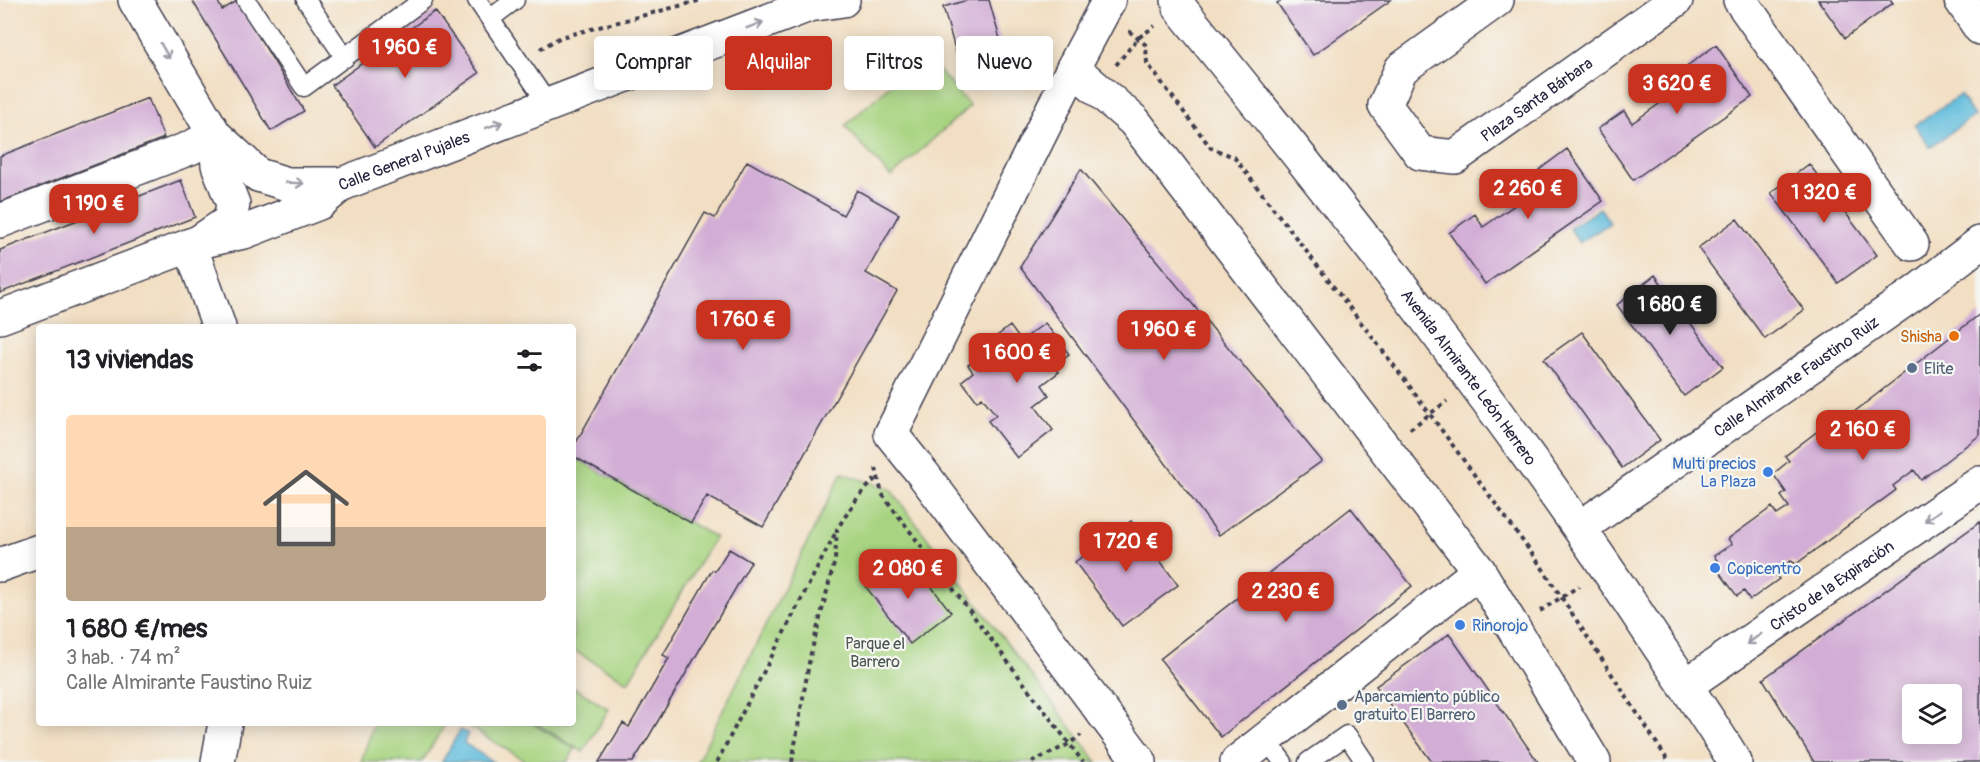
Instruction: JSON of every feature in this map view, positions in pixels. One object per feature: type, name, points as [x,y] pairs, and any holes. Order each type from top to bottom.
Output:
[{"type":"street","points":[[135,0],[215,135],[258,175],[287,184],[342,184]]},
{"type":"street","points":[[812,2],[843,0]]},
{"type":"street","name":"Plaza Santa Bárbara","points":[[1497,0],[1401,69],[1385,105],[1420,153],[1455,157],[1676,0]]},
{"type":"street","points":[[1740,0],[1912,244]]},
{"type":"street","points":[[1961,0],[1980,28]]},
{"type":"street","name":"Calle General Pujales","points":[[0,317],[194,244],[244,232],[319,203],[342,184],[812,2]]},
{"type":"street","name":"Avenida Almirante León Herrero","points":[[1172,2],[1328,190],[1474,381],[1580,528],[1735,762]]},
{"type":"street","points":[[1106,5],[1085,79],[891,434],[1140,762]]},
{"type":"street","points":[[1085,79],[1134,121],[1479,571],[1594,762]]},
{"type":"street","points":[[0,221],[190,148],[215,135]]},
{"type":"street","points":[[215,135],[218,165],[233,204],[230,221],[194,244],[218,324]]},
{"type":"street","name":"Calle Almirante Faustino Ruiz","points":[[1580,528],[1916,292],[1980,243]]},
{"type":"street","name":"Cristo de la Expiración","points":[[1685,686],[1980,483]]},
{"type":"street","points":[[0,566],[36,551]]},
{"type":"street","points":[[1237,762],[1274,751],[1479,571]]},
{"type":"street","points":[[218,762],[224,726]]},
{"type":"lane","points":[[246,0],[304,87],[345,58],[399,7],[423,0]]},
{"type":"lane","points":[[306,0],[345,58]]},
{"type":"lane","points":[[477,0],[548,104]]},
{"type":"lane","points":[[491,18],[515,0]]},
{"type":"lane","points":[[1308,762],[1347,735],[1365,762]]},
{"type":"path","points":[[519,62],[561,37],[702,0]]},
{"type":"path","points":[[1085,79],[1138,38],[1172,2]]},
{"type":"path","points":[[1106,5],[1146,45],[1147,63],[1211,148],[1234,157],[1430,414],[1562,597],[1669,762]]},
{"type":"path","points":[[1385,447],[1474,381]]},
{"type":"path","points":[[891,434],[881,443],[875,458],[882,494],[1083,762]]},
{"type":"path","points":[[717,762],[837,529],[858,497],[878,476]]},
{"type":"path","points":[[792,762],[810,657],[835,560],[837,529]]},
{"type":"path","points":[[1513,628],[1607,568]]},
{"type":"path","points":[[1032,762],[1069,744],[1107,716]]},
{"type":"green space","points":[[944,77],[970,106],[891,177],[845,126],[884,90],[944,90]]},
{"type":"green space","points":[[576,458],[715,537],[628,682],[576,652]]},
{"type":"green space","name":"Parque el Barrero","points":[[842,473],[890,489],[1097,762],[697,762]]},
{"type":"green space","points":[[576,689],[609,709],[583,752],[540,726],[576,726]]},
{"type":"green space","points":[[373,726],[444,726],[422,762],[361,762]]},
{"type":"green space","points":[[468,726],[537,726],[575,749],[567,762],[527,762]]},
{"type":"water","points":[[1960,95],[1974,116],[1930,147],[1915,125]]},
{"type":"water","points":[[1600,208],[1610,223],[1579,243],[1570,228]]},
{"type":"water","points":[[460,730],[468,733],[464,743],[493,762],[442,762]]},
{"type":"building","points":[[192,0],[217,0],[222,10],[237,1],[304,111],[271,131]]},
{"type":"building","points":[[968,0],[989,0],[999,36],[956,36],[956,52],[943,7]]},
{"type":"building","points":[[1282,0],[1391,0],[1313,55],[1277,3]]},
{"type":"building","points":[[1818,0],[1891,0],[1893,3],[1845,38]]},
{"type":"building","points":[[435,11],[479,73],[375,147],[332,85]]},
{"type":"building","points":[[1716,45],[1752,97],[1633,180],[1598,129],[1624,111],[1632,123],[1696,78],[1687,66]]},
{"type":"building","points":[[148,98],[164,138],[0,202],[0,156]]},
{"type":"building","points":[[1567,149],[1603,201],[1485,284],[1449,233],[1475,214],[1483,227],[1548,182],[1539,170]]},
{"type":"building","points":[[747,161],[843,215],[857,190],[899,214],[866,273],[897,291],[763,527],[707,496],[691,523],[576,458],[576,443],[705,213],[715,218]]},
{"type":"building","points":[[1809,164],[1877,255],[1838,283],[1771,193]]},
{"type":"building","points":[[1081,169],[1322,461],[1219,535],[1020,267]]},
{"type":"building","points":[[181,180],[195,217],[0,293],[0,250]]},
{"type":"building","points":[[1737,219],[1804,310],[1765,339],[1698,248]]},
{"type":"building","points":[[1655,275],[1723,367],[1684,396],[1617,305]]},
{"type":"building","points":[[1980,314],[1980,435],[1921,480],[1914,470],[1893,486],[1896,490],[1796,564],[1791,561],[1775,573],[1779,579],[1750,600],[1744,591],[1737,596],[1717,569],[1721,566],[1714,556],[1732,544],[1728,539],[1772,507],[1777,515],[1789,507],[1781,496],[1786,492],[1773,474],[1789,461],[1785,456],[1823,427],[1827,433]]},
{"type":"building","points":[[1045,323],[1069,354],[1054,365],[1059,372],[1042,385],[1049,395],[1035,406],[1053,430],[1017,458],[988,421],[996,415],[982,397],[977,401],[962,381],[973,372],[968,365],[979,357],[976,352],[1010,326],[1021,341]]},
{"type":"building","points":[[1582,332],[1660,440],[1622,468],[1544,359]]},
{"type":"building","points":[[1351,508],[1412,586],[1221,737],[1160,659]]},
{"type":"building","points":[[1131,521],[1178,585],[1122,626],[1075,562]]},
{"type":"building","points":[[1980,522],[1980,762],[1814,762],[1763,679]]},
{"type":"building","points":[[729,549],[751,562],[648,738],[633,762],[599,762],[623,723],[629,727],[669,658],[663,655],[712,570],[715,571]]},
{"type":"building","points":[[907,555],[951,612],[910,644],[866,587]]},
{"type":"building","points":[[1449,634],[1538,762],[1432,762],[1376,686]]},
{"type":"place","name":"Shisha","points":[[1954,336]]},
{"type":"place","name":"Elite","points":[[1912,368]]},
{"type":"place","name":"Multi precios La Plaza","points":[[1768,472]]},
{"type":"place","name":"Copicentro","points":[[1715,568]]},
{"type":"place","name":"Rinorojo","points":[[1460,625]]},
{"type":"place","name":"Aparcamiento público gratuito El Barrero","points":[[1342,705]]}]
